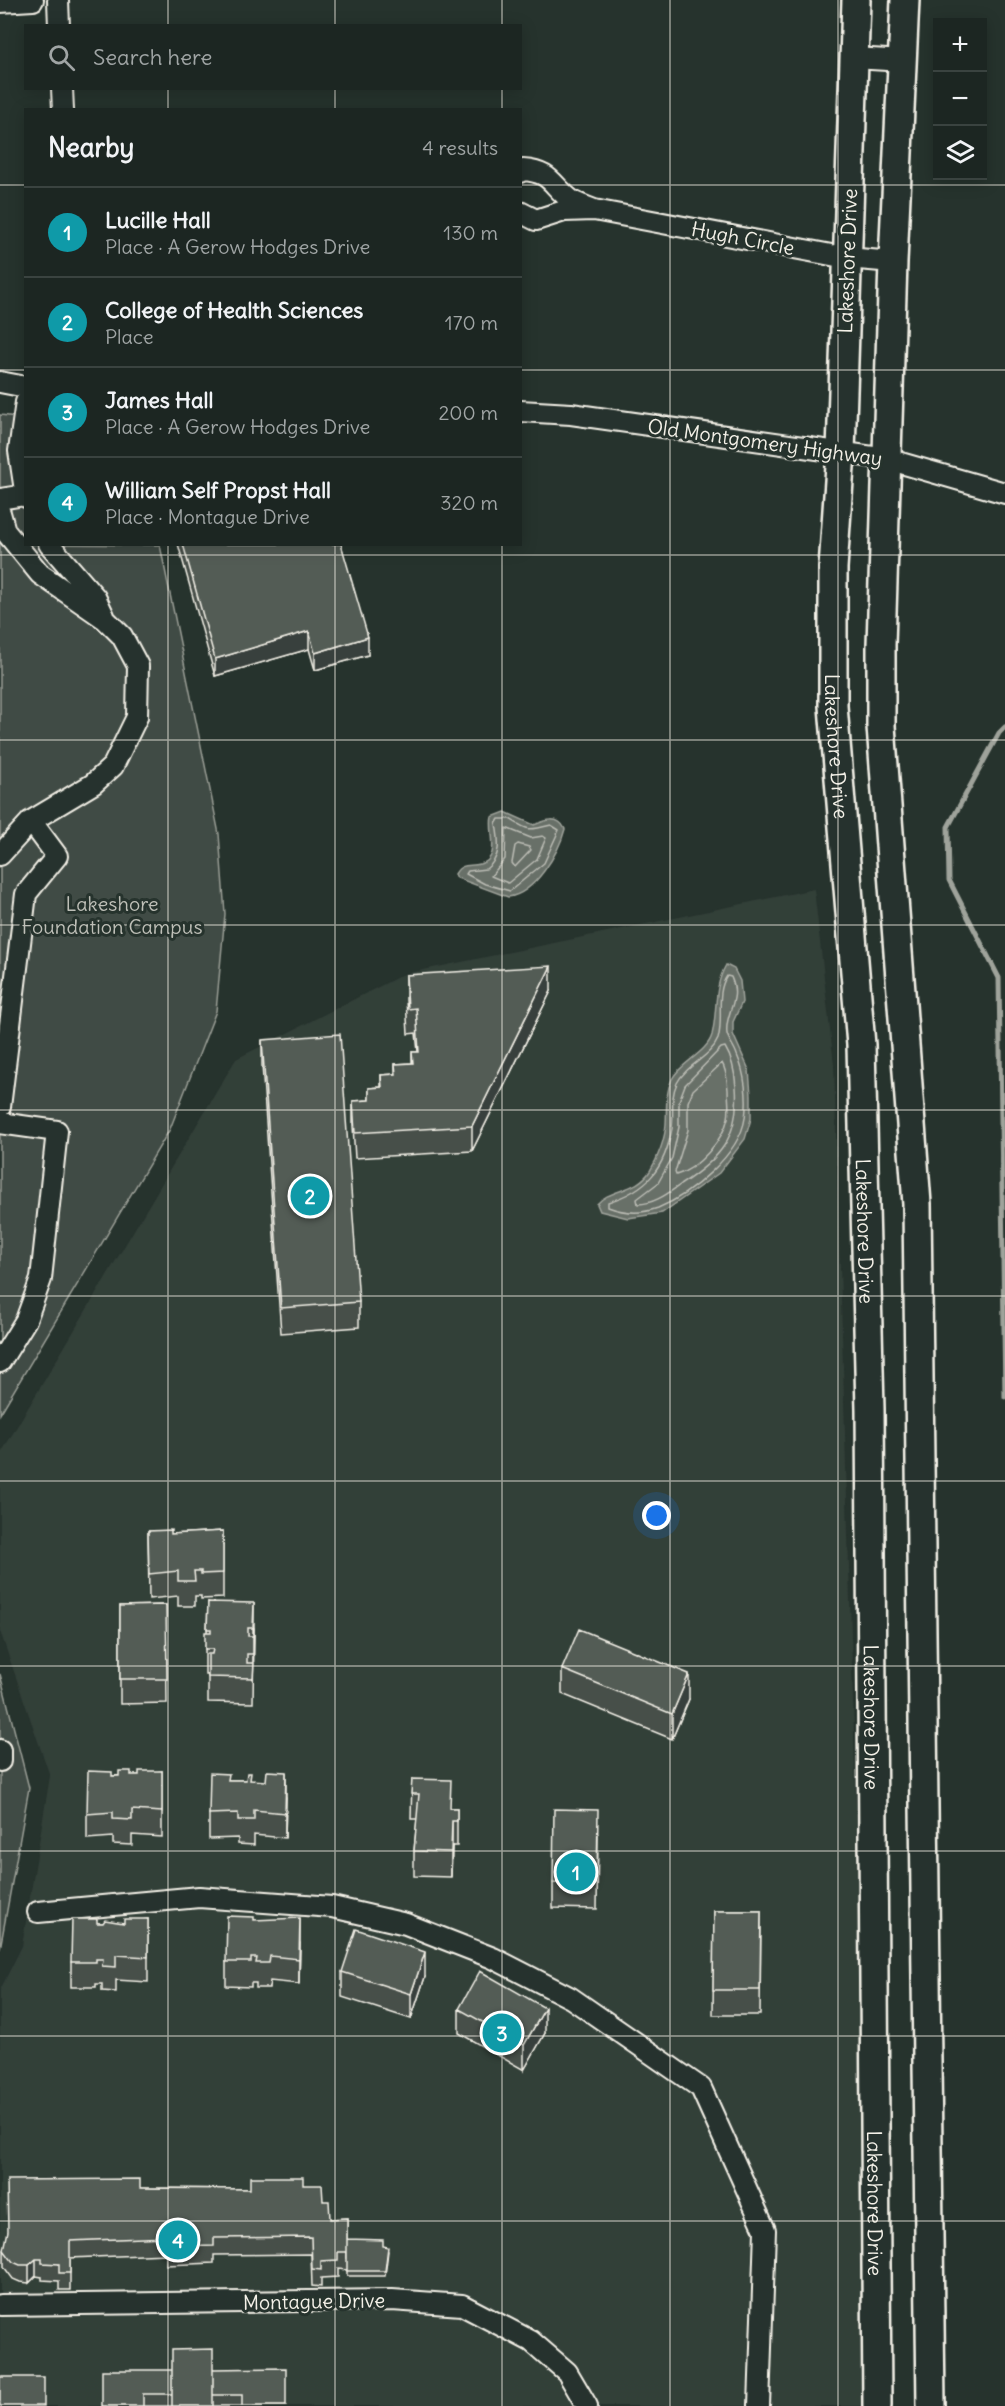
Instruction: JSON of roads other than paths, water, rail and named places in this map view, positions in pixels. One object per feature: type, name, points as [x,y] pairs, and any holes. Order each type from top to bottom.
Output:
[{"type":"main road","name":"Lakeshore Drive","points":[[856,0],[841,453],[833,568],[833,706],[861,1045],[870,1467],[878,2406]]},
{"type":"main road","points":[[905,0],[886,459],[881,726],[917,1204],[931,2406]]},
{"type":"main road","points":[[861,1045],[905,1043]]},
{"type":"street","points":[[0,2],[33,0]]},
{"type":"street","points":[[58,0],[59,24]]},
{"type":"street","points":[[854,58],[904,61]]},
{"type":"street","points":[[62,90],[63,108]]},
{"type":"street","name":"Hugh Circle","points":[[522,171],[539,171],[563,189],[571,199],[594,210]]},
{"type":"street","name":"Hugh Circle","points":[[522,213],[536,220],[564,211],[594,210],[847,258],[893,262]]},
{"type":"street","points":[[0,382],[24,387]]},
{"type":"street","name":"Old Montgomery Highway","points":[[522,411],[571,414],[886,459],[1005,492]]},
{"type":"street","points":[[24,416],[19,452],[24,489]]},
{"type":"street","points":[[0,499],[24,496]]},
{"type":"street","points":[[0,513],[5,531],[40,574],[105,619],[122,636],[138,666],[137,717],[113,766],[93,784],[31,821],[0,855]]},
{"type":"street","points":[[51,546],[95,597],[105,619]]},
{"type":"street","points":[[0,1107],[26,894],[57,856],[31,821]]},
{"type":"street","points":[[0,1124],[57,1131],[41,1279],[26,1320],[0,1362]]},
{"type":"street","points":[[0,1750],[0,1761]]},
{"type":"street","points":[[38,1912],[199,1897],[332,1907],[406,1924],[493,1958],[571,1998],[701,2088],[765,2230],[759,2406]]},
{"type":"street","name":"Montague Drive","points":[[0,2305],[392,2300],[462,2305],[531,2341],[567,2372],[587,2406]]},
{"type":"water","points":[[505,812],[534,825],[547,820],[555,820],[565,829],[551,860],[536,880],[518,894],[508,897],[457,878],[455,874],[463,866],[480,864],[491,857],[492,817]]},
{"type":"water","points":[[726,965],[734,969],[740,981],[742,1002],[733,1022],[733,1034],[749,1070],[751,1119],[745,1139],[719,1173],[662,1213],[628,1218],[600,1211],[597,1204],[602,1199],[638,1183],[653,1166],[664,1136],[667,1096],[672,1079],[681,1067],[705,1047],[712,1035],[719,982]]},
{"type":"waterway","points":[[1005,727],[999,733],[948,827],[949,880],[999,978],[1005,1397]]},
{"type":"place","name":"College of Health Sciences","points":[[310,1196]]},
{"type":"place","name":"Lucille Hall","points":[[576,1872]]},
{"type":"place","name":"James Hall","points":[[502,2033]]},
{"type":"place","name":"William Self Propst Hall","points":[[178,2240]]},
{"type":"park label","name":"Lakeshore Foundation Campus","points":[[112,914]]}]
